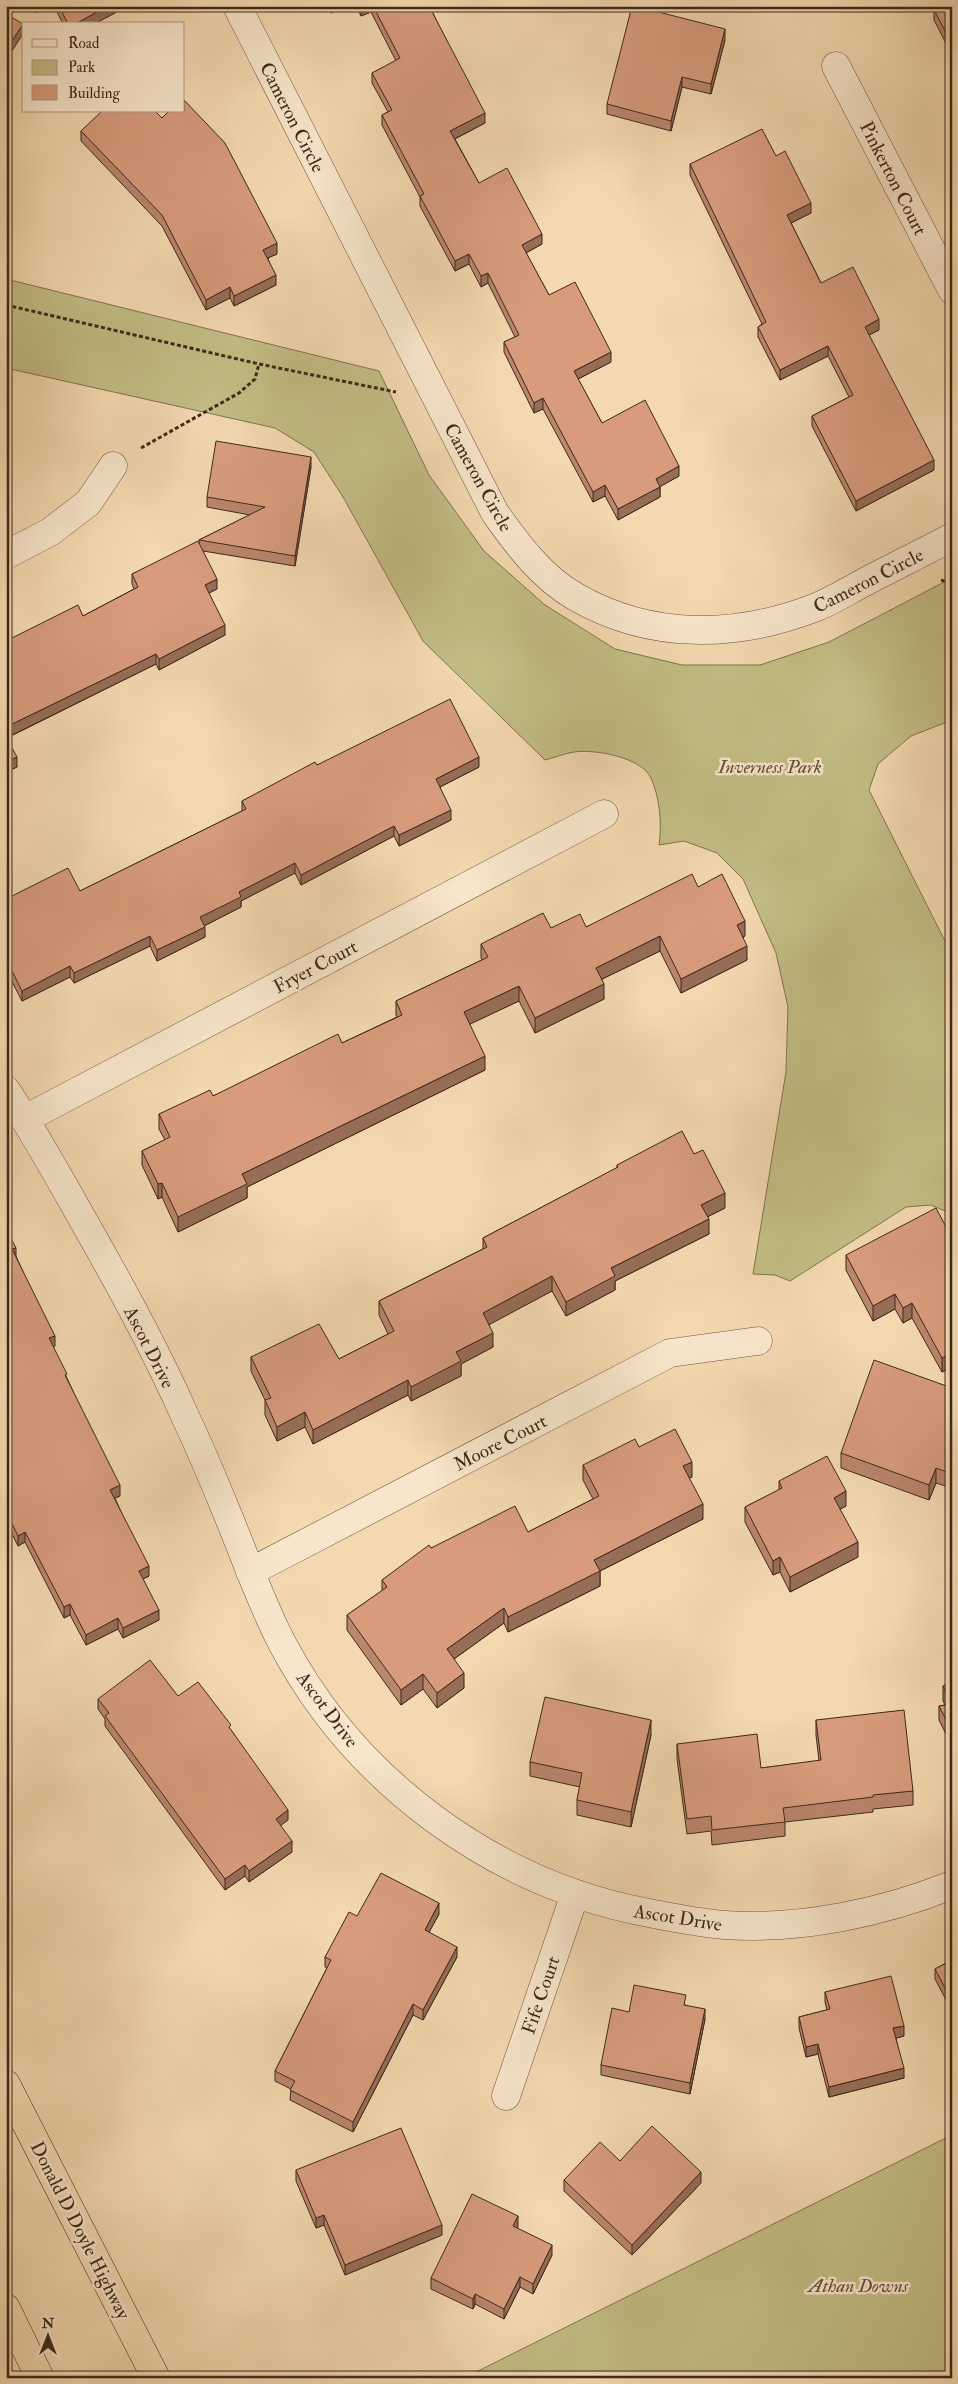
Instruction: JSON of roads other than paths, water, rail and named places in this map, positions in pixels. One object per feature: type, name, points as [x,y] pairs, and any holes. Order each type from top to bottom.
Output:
[{"type":"highway","name":"Donald D Doyle Highway","points":[[6,2084],[156,2378]]},
{"type":"highway","points":[[6,2308],[40,2378]]},
{"type":"street","name":"Cameron Circle","points":[[237,6],[495,513],[519,546],[543,570],[575,597],[616,615],[660,627],[712,632],[766,624],[816,608],[952,537]]},
{"type":"street","name":"Pinkerton Court","points":[[836,66],[952,290]]},
{"type":"street","points":[[6,555],[50,532],[88,503],[113,466]]},
{"type":"street","name":"Fryer Court","points":[[25,1119],[604,814]]},
{"type":"street","name":"Ascot Drive","points":[[6,1090],[25,1119],[114,1273],[184,1412],[250,1572],[283,1645],[341,1732],[408,1800],[443,1826],[528,1876],[575,1894],[623,1908],[678,1918],[725,1925],[768,1925],[830,1918],[878,1909],[925,1896],[952,1885]]},
{"type":"street","name":"Moore Court","points":[[250,1572],[670,1354],[758,1341]]},
{"type":"street","name":"Fife Court","points":[[506,2096],[575,1894]]},
{"type":"park label","name":"Inverness Park","points":[[770,766]]},
{"type":"park label","name":"Athan Downs","points":[[858,2285]]}]
